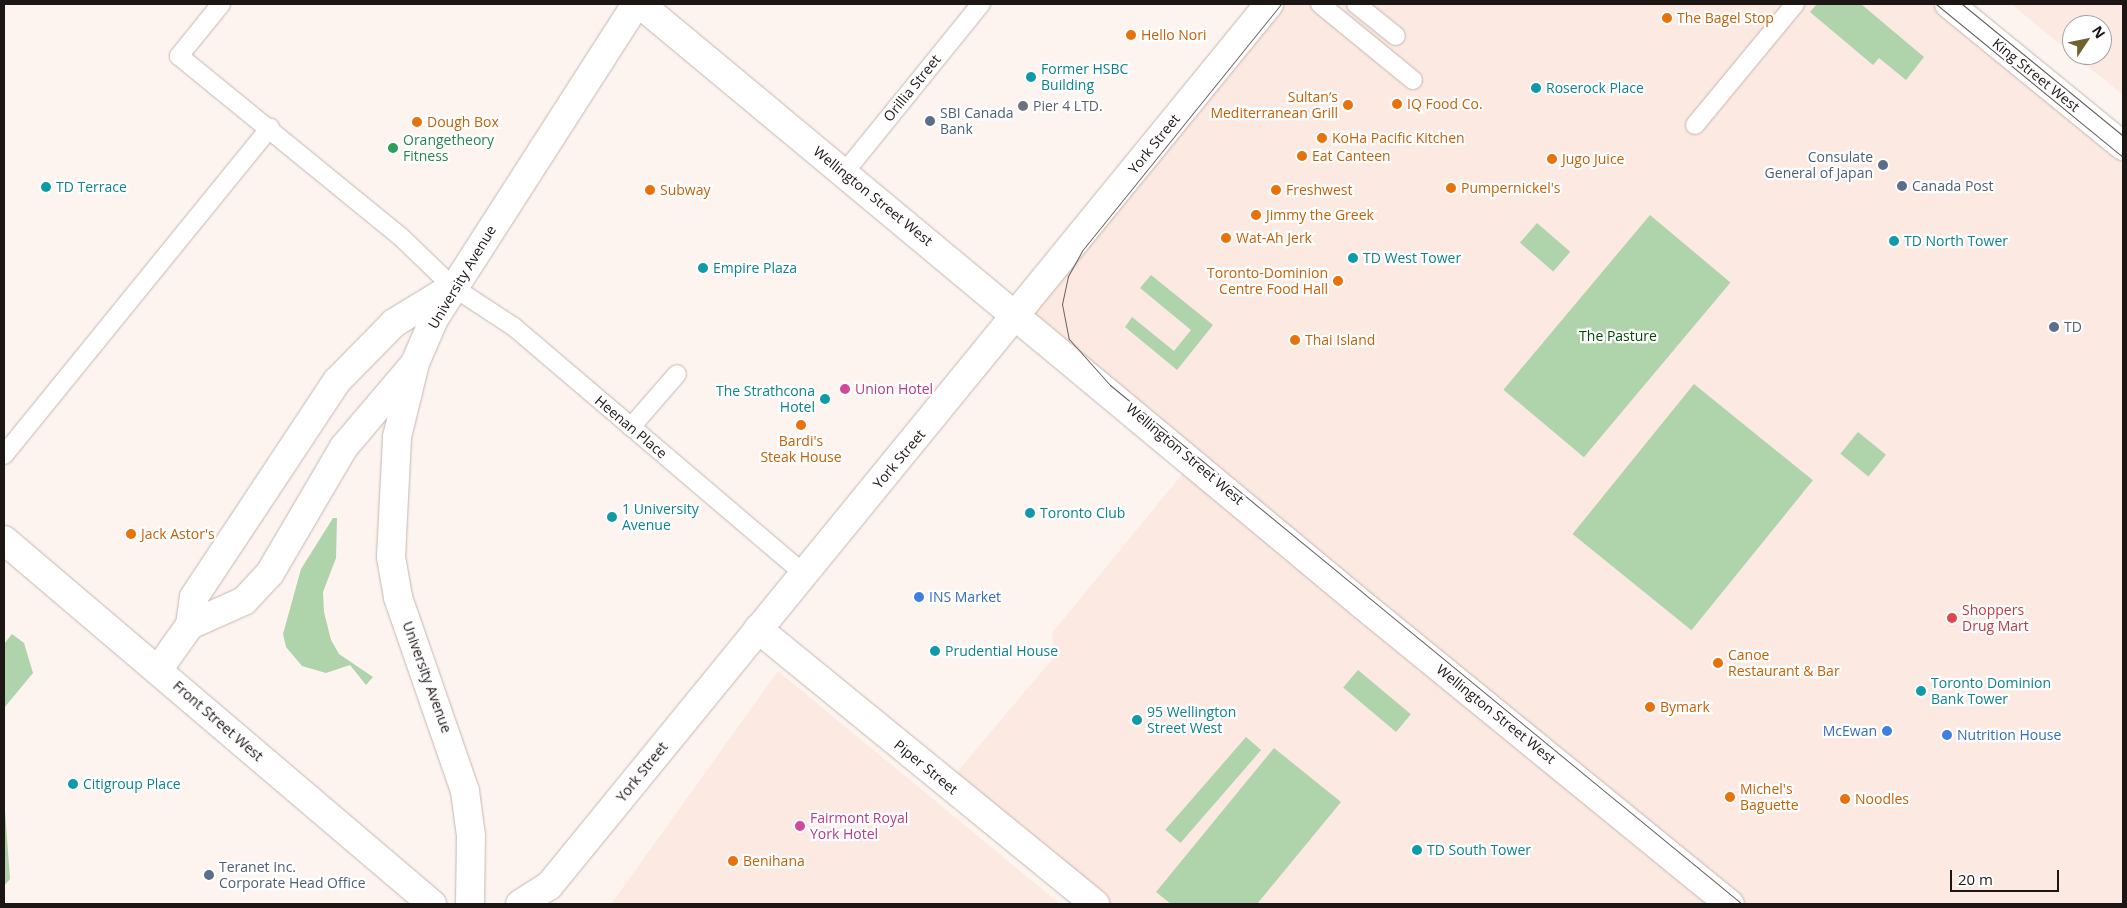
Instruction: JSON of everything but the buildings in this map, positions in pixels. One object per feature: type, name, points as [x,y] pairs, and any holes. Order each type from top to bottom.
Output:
[{"type":"main road","name":"University Avenue","points":[[470,904],[471,836],[465,791],[398,597],[391,556],[397,437],[415,363],[453,287],[636,4]]},
{"type":"main road","name":"Wellington Street West","points":[[640,4],[1017,314],[1364,606],[1730,904]]},
{"type":"main road","name":"York Street","points":[[520,904],[549,886],[1269,4]]},
{"type":"main road","name":"King Street West","points":[[1949,4],[2123,146]]},
{"type":"main road","points":[[158,670],[190,625],[194,597],[338,381],[394,323],[453,287]]},
{"type":"main road","points":[[190,625],[244,601],[270,573],[344,447],[415,363]]},
{"type":"main road","name":"Front Street West","points":[[4,540],[432,904]]},
{"type":"main road","name":"Piper Street","points":[[758,629],[1095,904]]},
{"type":"lane","name":"Heenan Place","points":[[221,4],[179,56],[270,128],[401,237],[453,287],[514,328],[804,574]]},
{"type":"lane","name":"Orillia Street","points":[[844,173],[981,4]]},
{"type":"lane","points":[[1320,4],[1413,80]]},
{"type":"lane","points":[[1356,4],[1396,36]]},
{"type":"lane","points":[[1696,125],[1795,4]]},
{"type":"lane","points":[[4,456],[270,128]]},
{"type":"lane","points":[[631,427],[676,374]]},
{"type":"shaded area","points":[[1269,4],[1949,4],[2123,146],[2123,904],[1095,904],[947,784],[1054,657],[1052,633],[1193,461],[1017,314]]},
{"type":"shaded area","points":[[2011,4],[2123,4],[2123,95],[2086,65],[2112,65],[2112,15],[2062,15],[2062,46]]},
{"type":"shaded area","points":[[778,671],[1060,904],[611,904]]},
{"type":"green space","points":[[1817,4],[1861,4],[1924,57],[1906,80],[1879,58],[1873,65],[1810,12]]},
{"type":"green space","name":"The Pasture","points":[[1650,215],[1730,282],[1584,457],[1503,390]]},
{"type":"green space","points":[[1537,223],[1570,252],[1553,271],[1520,243]]},
{"type":"green space","points":[[1151,275],[1213,325],[1177,370],[1125,327],[1132,317],[1174,351],[1191,330],[1140,288]]},
{"type":"green space","points":[[1694,384],[1813,480],[1691,630],[1573,534]]},
{"type":"green space","points":[[1858,432],[1886,455],[1868,476],[1840,454]]},
{"type":"green space","points":[[333,518],[337,518],[336,558],[323,592],[324,612],[331,640],[339,654],[373,677],[366,685],[350,665],[326,673],[302,666],[286,647],[283,634],[301,569]]},
{"type":"green space","points":[[12,634],[24,643],[33,673],[4,708],[4,644]]},
{"type":"green space","points":[[1358,670],[1411,714],[1396,732],[1343,688]]},
{"type":"green space","points":[[1246,737],[1261,750],[1180,843],[1165,830]]},
{"type":"green space","points":[[1274,748],[1341,802],[1257,904],[1171,904],[1156,892]]},
{"type":"green space","points":[[4,797],[10,879],[4,886]]},
{"type":"tram line","points":[[1281,4],[1082,251],[1068,276],[1062,304],[1069,339],[1110,385],[1742,904]]},
{"type":"tram line","points":[[1936,4],[2123,157]]},
{"type":"tram line","points":[[1962,4],[2123,136]]},
{"type":"place","name":"The Bagel Stop","points":[[1667,18]]},
{"type":"place","name":"Hello Nori","points":[[1131,35]]},
{"type":"place","name":"Former HSBC Building","points":[[1031,77]]},
{"type":"place","name":"Roserock Place","points":[[1536,88]]},
{"type":"place","name":"IQ Food Co.","points":[[1397,104]]},
{"type":"place","name":"Sultan’s Mediterranean Grill","points":[[1348,105]]},
{"type":"place","name":"Pier 4 LTD.","points":[[1023,106]]},
{"type":"place","name":"SBI Canada Bank","points":[[930,121]]},
{"type":"place","name":"Dough Box","points":[[417,122]]},
{"type":"place","name":"KoHa Pacific Kitchen","points":[[1322,138]]},
{"type":"place","name":"Orangetheory Fitness","points":[[393,148]]},
{"type":"place","name":"Eat Canteen","points":[[1302,156]]},
{"type":"place","name":"Jugo Juice","points":[[1552,159]]},
{"type":"place","name":"Consulate General of Japan","points":[[1883,165]]},
{"type":"place","name":"Canada Post","points":[[1902,186]]},
{"type":"place","name":"TD Terrace","points":[[46,187]]},
{"type":"place","name":"Pumpernickel's","points":[[1451,188]]},
{"type":"place","name":"Subway","points":[[650,190]]},
{"type":"place","name":"Freshwest","points":[[1276,190]]},
{"type":"place","name":"Jimmy the Greek","points":[[1256,215]]},
{"type":"place","name":"Wat-Ah Jerk","points":[[1226,238]]},
{"type":"place","name":"TD North Tower","points":[[1894,241]]},
{"type":"place","name":"TD West Tower","points":[[1353,258]]},
{"type":"place","name":"Empire Plaza","points":[[703,268]]},
{"type":"place","name":"Toronto-Dominion Centre Food Hall","points":[[1338,281]]},
{"type":"place","name":"TD","points":[[2054,327]]},
{"type":"place","name":"Thai Island","points":[[1295,340]]},
{"type":"place","name":"Union Hotel","points":[[845,389]]},
{"type":"place","name":"The Strathcona Hotel","points":[[825,399]]},
{"type":"place","name":"Bardi's Steak House","points":[[801,425]]},
{"type":"place","name":"Toronto Club","points":[[1030,513]]},
{"type":"place","name":"1 University Avenue","points":[[612,517]]},
{"type":"place","name":"Jack Astor's","points":[[131,534]]},
{"type":"place","name":"INS Market","points":[[919,597]]},
{"type":"place","name":"Shoppers Drug Mart","points":[[1952,618]]},
{"type":"place","name":"Prudential House","points":[[935,651]]},
{"type":"place","name":"Canoe Restaurant & Bar","points":[[1718,663]]},
{"type":"place","name":"Toronto Dominion Bank Tower","points":[[1921,691]]},
{"type":"place","name":"Bymark","points":[[1650,707]]},
{"type":"place","name":"95 Wellington Street West","points":[[1137,720]]},
{"type":"place","name":"McEwan","points":[[1887,731]]},
{"type":"place","name":"Nutrition House","points":[[1947,735]]},
{"type":"place","name":"Citigroup Place","points":[[73,784]]},
{"type":"place","name":"Michel's Baguette","points":[[1730,797]]},
{"type":"place","name":"Noodles","points":[[1845,799]]},
{"type":"place","name":"Fairmont Royal York Hotel","points":[[800,826]]},
{"type":"place","name":"TD South Tower","points":[[1417,850]]},
{"type":"place","name":"Benihana","points":[[733,861]]},
{"type":"place","name":"Teranet Inc. Corporate Head Office","points":[[209,875]]}]
